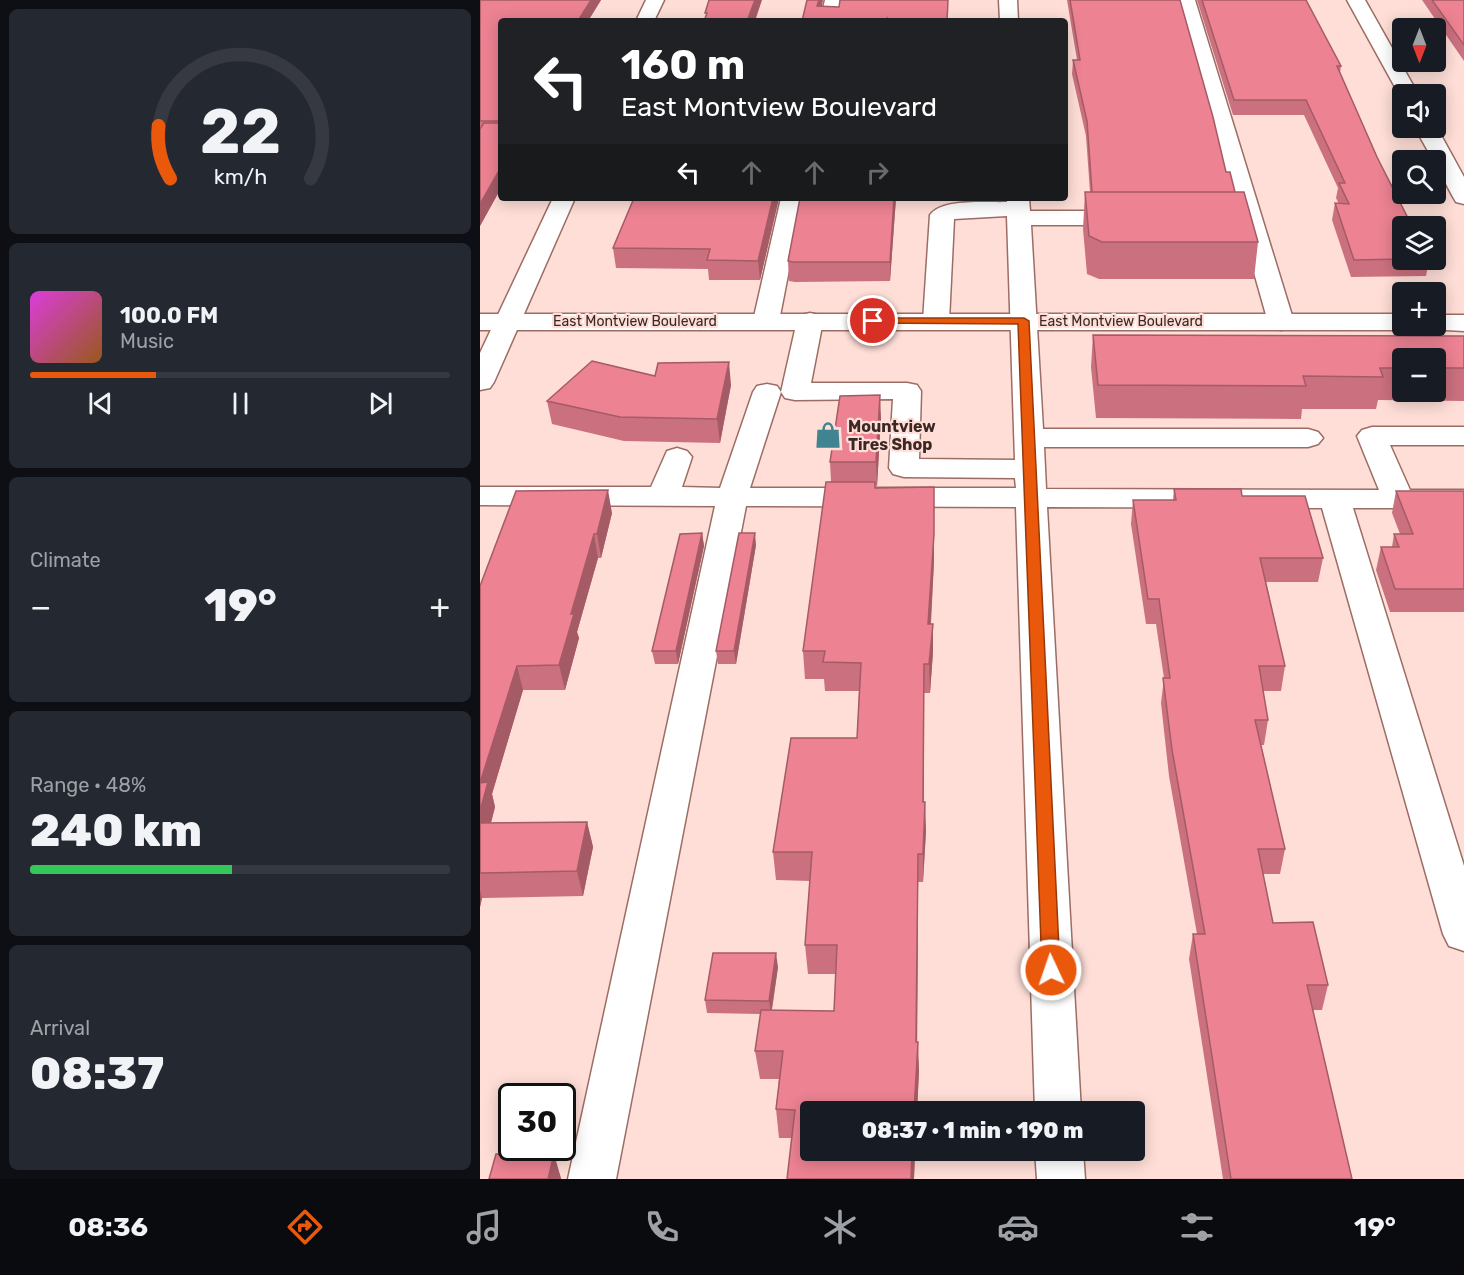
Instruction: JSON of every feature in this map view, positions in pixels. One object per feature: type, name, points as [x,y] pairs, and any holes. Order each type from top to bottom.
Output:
[{"type":"street","points":[[646,18],[655,0]]},
{"type":"street","points":[[830,18],[834,0]]},
{"type":"street","points":[[1008,0],[1010,18]]},
{"type":"street","points":[[1186,0],[1281,322]]},
{"type":"street","points":[[1356,0],[1402,84]]},
{"type":"street","points":[[1432,138],[1464,197]]},
{"type":"street","points":[[480,382],[563,201]]},
{"type":"street","points":[[766,321],[791,201]]},
{"type":"street","points":[[1018,208],[1058,1101]]},
{"type":"street","points":[[936,321],[942,215],[956,210],[1018,208],[1156,218]]},
{"type":"street","points":[[1227,219],[1251,219]]},
{"type":"street","name":"East Montview Boulevard","points":[[480,321],[1392,322]]},
{"type":"street","points":[[810,321],[795,392],[907,391],[904,468],[1029,468],[1335,498],[1464,499]]},
{"type":"street","points":[[1446,322],[1464,323]]},
{"type":"street","points":[[592,1179],[732,497],[767,392]]},
{"type":"street","points":[[1398,498],[1372,436],[1464,436]]},
{"type":"street","points":[[480,496],[732,497],[1308,438]]},
{"type":"street","points":[[663,497],[677,457]]},
{"type":"street","points":[[1335,498],[1464,934]]},
{"type":"street","points":[[1060,1161],[1061,1179]]},
{"type":"building","points":[[480,0],[591,0],[580,18],[498,18],[498,121],[480,121]]},
{"type":"building","points":[[709,0],[755,0],[748,18],[705,18],[707,13],[705,13]]},
{"type":"building","points":[[807,0],[819,0],[817,6],[839,7],[840,0],[948,0],[947,18],[803,18]]},
{"type":"building","points":[[1070,0],[1180,0],[1226,172],[1230,172],[1235,192],[1092,192],[1087,121],[1073,60],[1080,60]]},
{"type":"building","points":[[1202,0],[1306,0],[1341,66],[1337,66],[1392,187],[1392,204],[1401,204],[1407,216],[1392,216],[1392,259],[1354,260],[1335,203],[1349,204],[1339,183],[1345,183],[1306,100],[1234,100]]},
{"type":"building","points":[[1432,0],[1464,0],[1464,45],[1446,18]]},
{"type":"building","points":[[484,123],[498,123],[498,172],[480,204],[480,129]]},
{"type":"building","points":[[1085,192],[1244,192],[1258,242],[1102,242],[1089,236]]},
{"type":"building","points":[[633,201],[772,201],[758,261],[707,260],[710,249],[613,248]]},
{"type":"building","points":[[799,201],[894,201],[890,262],[788,261]]},
{"type":"building","points":[[1093,335],[1464,336],[1464,368],[1446,368],[1446,348],[1392,348],[1392,368],[1380,368],[1383,377],[1303,376],[1306,386],[1098,385]]},
{"type":"building","points":[[592,361],[655,376],[658,363],[729,362],[717,419],[620,417],[547,401]]},
{"type":"building","points":[[880,395],[876,462],[830,462],[840,396]]},
{"type":"building","points":[[826,482],[875,482],[875,488],[934,487],[934,534],[928,624],[933,624],[929,664],[924,664],[923,854],[918,854],[916,1042],[918,1042],[915,1101],[800,1101],[800,1161],[912,1161],[911,1179],[787,1179],[795,1110],[776,1109],[783,1051],[755,1051],[761,1010],[834,1011],[837,945],[805,945],[812,852],[773,852],[791,738],[857,738],[861,663],[823,662],[825,651],[803,651]]},
{"type":"building","points":[[1174,489],[1241,489],[1242,496],[1305,496],[1323,558],[1260,558],[1285,666],[1259,666],[1268,720],[1255,720],[1285,849],[1258,849],[1273,923],[1313,922],[1328,985],[1307,985],[1352,1179],[1231,1179],[1193,934],[1205,934],[1172,750],[1163,678],[1170,678],[1159,599],[1148,599],[1133,500],[1176,500]]},
{"type":"building","points":[[608,490],[597,534],[594,534],[571,614],[574,614],[559,665],[517,666],[480,783],[480,586],[516,491]]},
{"type":"building","points":[[1396,491],[1464,491],[1464,589],[1395,589],[1381,547],[1399,547],[1394,534],[1413,534]]},
{"type":"building","points":[[702,533],[676,651],[652,651],[680,534]]},
{"type":"building","points":[[739,533],[755,533],[734,651],[716,651]]},
{"type":"building","points":[[488,782],[480,811],[480,783]]},
{"type":"building","points":[[587,822],[577,871],[480,873],[480,823]]},
{"type":"building","points":[[713,953],[776,953],[769,1001],[705,1000]]},
{"type":"building","points":[[496,1154],[498,1154],[498,1161],[552,1161],[548,1179],[489,1179]]},
{"type":"place","name":"Mountview Tires Shop","points":[[828,435]]},
{"type":"route","points":[[873,321],[1024,321],[1051,970]]}]
